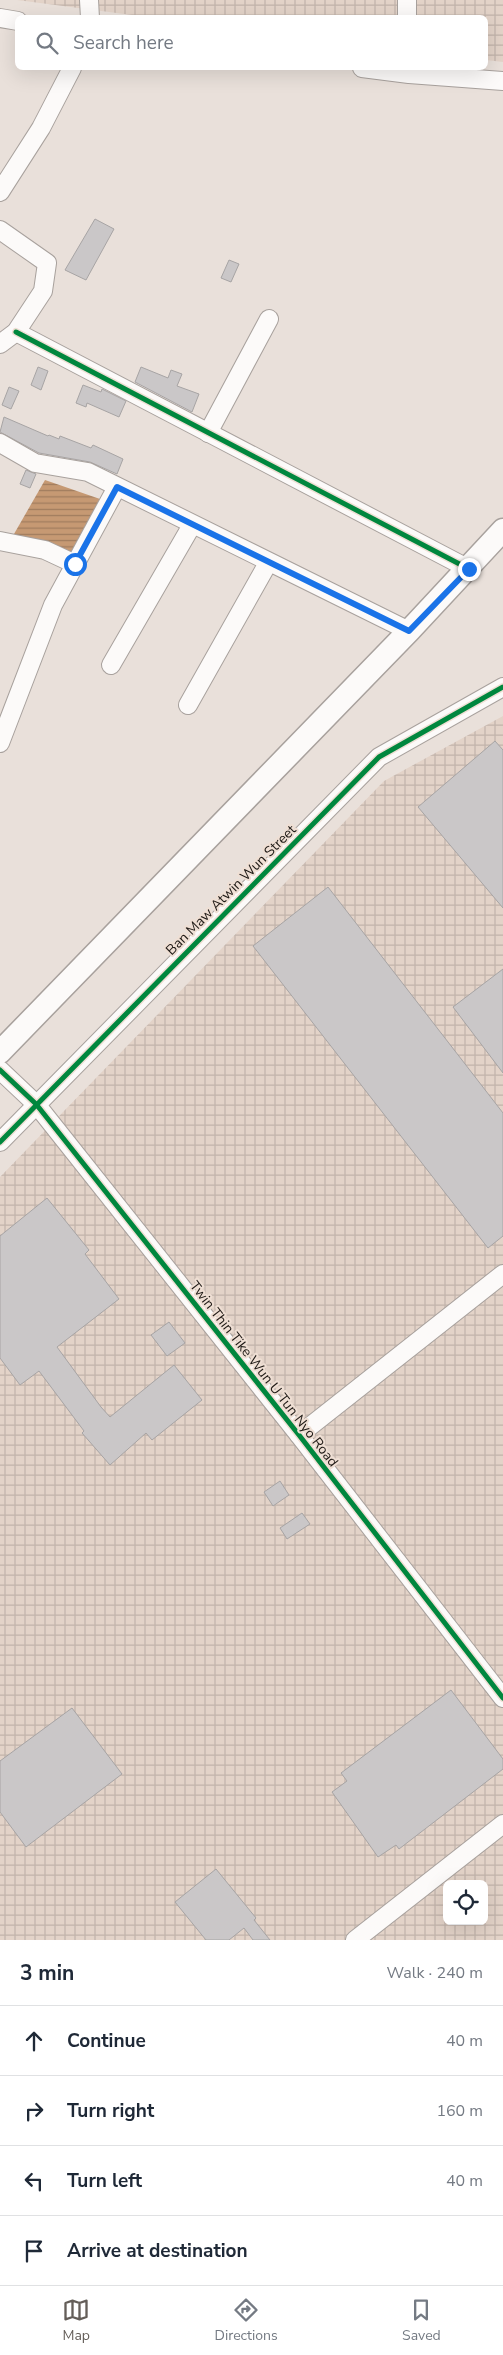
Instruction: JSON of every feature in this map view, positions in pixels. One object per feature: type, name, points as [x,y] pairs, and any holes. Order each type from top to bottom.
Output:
[{"type":"main road","points":[[0,1052],[469,569],[503,530]]},
{"type":"street","points":[[89,0],[90,15]]},
{"type":"street","points":[[407,0],[407,15]]},
{"type":"street","points":[[0,18],[15,20]]},
{"type":"street","points":[[2,182],[41,128],[71,70]]},
{"type":"street","points":[[393,70],[503,81]]},
{"type":"street","points":[[0,230],[47,263],[43,291],[16,332],[0,344]]},
{"type":"street","points":[[208,433],[269,319]]},
{"type":"street","points":[[16,332],[469,569]]},
{"type":"street","points":[[0,443],[35,463],[88,472],[268,563],[409,631]]},
{"type":"street","points":[[0,743],[54,605],[117,487]]},
{"type":"street","points":[[111,665],[192,525]]},
{"type":"street","points":[[0,541],[45,550],[75,564]]},
{"type":"street","points":[[188,705],[268,563]]},
{"type":"street","name":"Ban Maw Atwin Wun Street","points":[[0,1142],[378,757],[503,687]]},
{"type":"street","name":"Twin Thin Tike Wun U Tun Nyo Road","points":[[0,1070],[36,1104],[299,1436],[503,1698]]},
{"type":"street","points":[[299,1436],[503,1274]]},
{"type":"street","points":[[355,1940],[503,1824]]},
{"type":"shaded area","points":[[17,0],[503,0],[503,62],[488,60],[488,15],[132,15]]},
{"type":"shaded area","points":[[45,480],[100,499],[72,555],[14,534]]},
{"type":"shaded area","points":[[503,716],[503,1940],[0,1940],[0,1177],[384,781]]},
{"type":"building","points":[[95,219],[114,229],[86,280],[65,270]]},
{"type":"building","points":[[229,260],[239,264],[231,282],[221,278]]},
{"type":"building","points":[[38,367],[48,371],[41,390],[31,385]]},
{"type":"building","points":[[141,367],[168,378],[171,370],[182,374],[177,386],[199,394],[192,412],[135,382]]},
{"type":"building","points":[[83,385],[101,392],[102,389],[126,401],[119,417],[87,403],[86,407],[76,403]]},
{"type":"building","points":[[9,387],[19,391],[11,409],[2,405]]},
{"type":"building","points":[[4,417],[48,436],[59,439],[60,436],[91,448],[93,445],[123,459],[117,474],[90,462],[39,453],[0,432]]},
{"type":"building","points":[[26,470],[36,474],[30,488],[20,484]]},
{"type":"building","points":[[495,741],[503,750],[503,908],[418,807]]},
{"type":"building","points":[[328,887],[503,1113],[503,1236],[488,1248],[253,946]]},
{"type":"building","points":[[503,969],[503,1073],[453,1007]]},
{"type":"building","points":[[47,1198],[89,1250],[85,1254],[119,1299],[57,1347],[101,1407],[110,1417],[174,1365],[202,1400],[152,1440],[146,1433],[110,1465],[82,1433],[84,1431],[39,1371],[20,1385],[0,1358],[0,1236]]},
{"type":"building","points":[[169,1322],[185,1343],[167,1356],[151,1335]]},
{"type":"building","points":[[280,1481],[289,1495],[273,1506],[264,1492]]},
{"type":"building","points":[[302,1513],[310,1524],[287,1539],[280,1528]]},
{"type":"building","points":[[451,1690],[503,1759],[503,1769],[399,1849],[396,1845],[378,1857],[332,1792],[347,1781],[341,1773]]},
{"type":"building","points":[[72,1708],[122,1774],[26,1847],[0,1812],[0,1761]]},
{"type":"building","points":[[216,1869],[256,1918],[254,1920],[270,1940],[253,1940],[244,1928],[229,1940],[206,1940],[175,1902]]},
{"type":"cycle path","points":[[16,332],[469,569]]},
{"type":"cycle path","points":[[0,1142],[379,757],[503,687]]},
{"type":"cycle path","points":[[0,1070],[36,1104],[299,1435],[503,1698]]},
{"type":"route","points":[[75,564],[117,487],[409,631],[469,569]]}]
